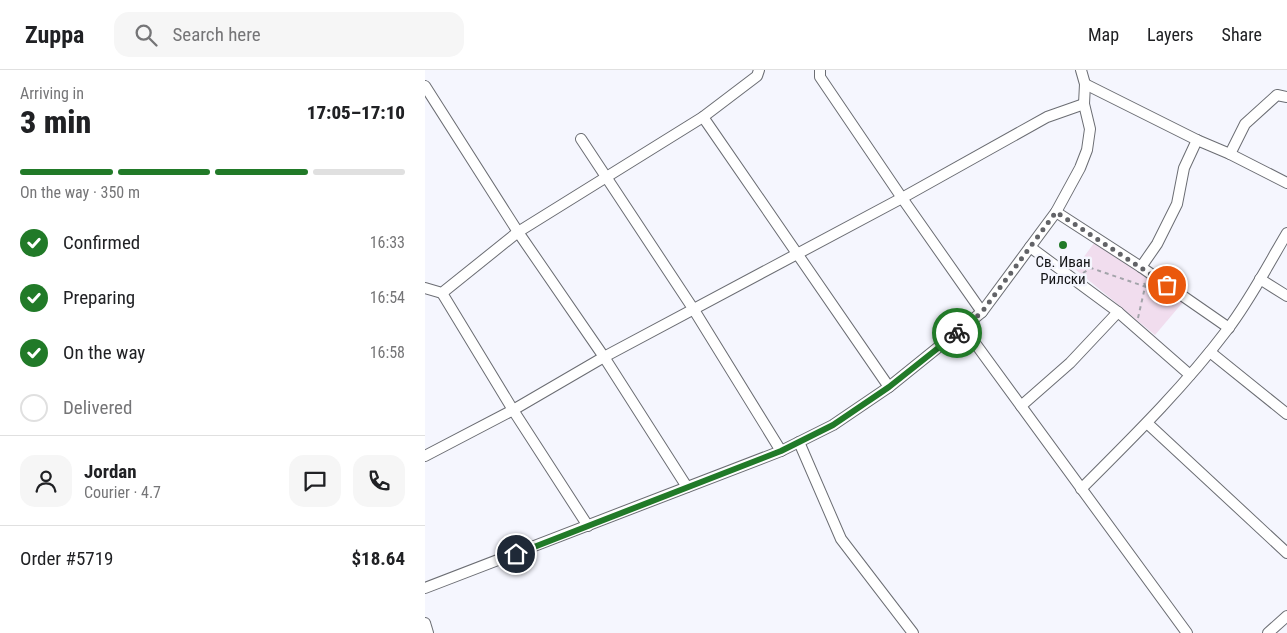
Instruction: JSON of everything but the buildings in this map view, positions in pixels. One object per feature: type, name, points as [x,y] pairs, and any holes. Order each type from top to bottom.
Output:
[{"type":"street","points":[[442,293],[518,232],[703,117],[757,76],[759,70]]},
{"type":"street","points":[[820,70],[820,77],[982,312]]},
{"type":"street","points":[[425,588],[781,451],[833,425],[889,387],[964,328],[982,312],[1056,212],[1080,168],[1087,150],[1091,130],[1084,104],[1085,84],[1081,70]]},
{"type":"street","points":[[1085,84],[1287,182]]},
{"type":"street","points":[[425,86],[518,232],[604,357],[687,487]]},
{"type":"street","points":[[1230,154],[1245,124],[1277,95],[1287,97]]},
{"type":"street","points":[[425,456],[513,410],[604,357],[902,198],[1047,117],[1084,104]]},
{"type":"street","points":[[703,117],[889,387]]},
{"type":"street","points":[[581,139],[694,310],[781,451]]},
{"type":"street","points":[[1141,267],[1157,244],[1177,204],[1184,168],[1197,140]]},
{"type":"street","points":[[1056,212],[1141,267],[1229,328]]},
{"type":"street","points":[[1081,489],[1147,423],[1210,352],[1229,328],[1287,233]]},
{"type":"street","points":[[1030,247],[1118,312],[1190,375]]},
{"type":"street","points":[[1260,279],[1287,296]]},
{"type":"street","points":[[425,288],[442,293],[513,410],[588,526]]},
{"type":"street","points":[[1021,406],[1070,363],[1118,312]]},
{"type":"street","points":[[964,328],[1187,633]]},
{"type":"street","points":[[1210,352],[1287,414]]},
{"type":"street","points":[[1147,423],[1287,553]]},
{"type":"street","points":[[799,442],[841,538],[913,633]]},
{"type":"street","points":[[1268,633],[1287,616]]},
{"type":"street","points":[[425,623],[428,633]]},
{"type":"path","points":[[1136,328],[1145,287],[1141,267]]},
{"type":"path","points":[[1072,279],[1091,268],[1161,292]]},
{"type":"shaded area","points":[[1097,239],[1183,302],[1155,335],[1075,269]]},
{"type":"way so far","points":[[957,333],[982,312],[1056,212],[1167,285]]},
{"type":"place","name":"Св. Иван Рилски","points":[[1063,245]]},
{"type":"route","points":[[516,554],[781,451],[833,425],[889,387],[957,333]]}]
